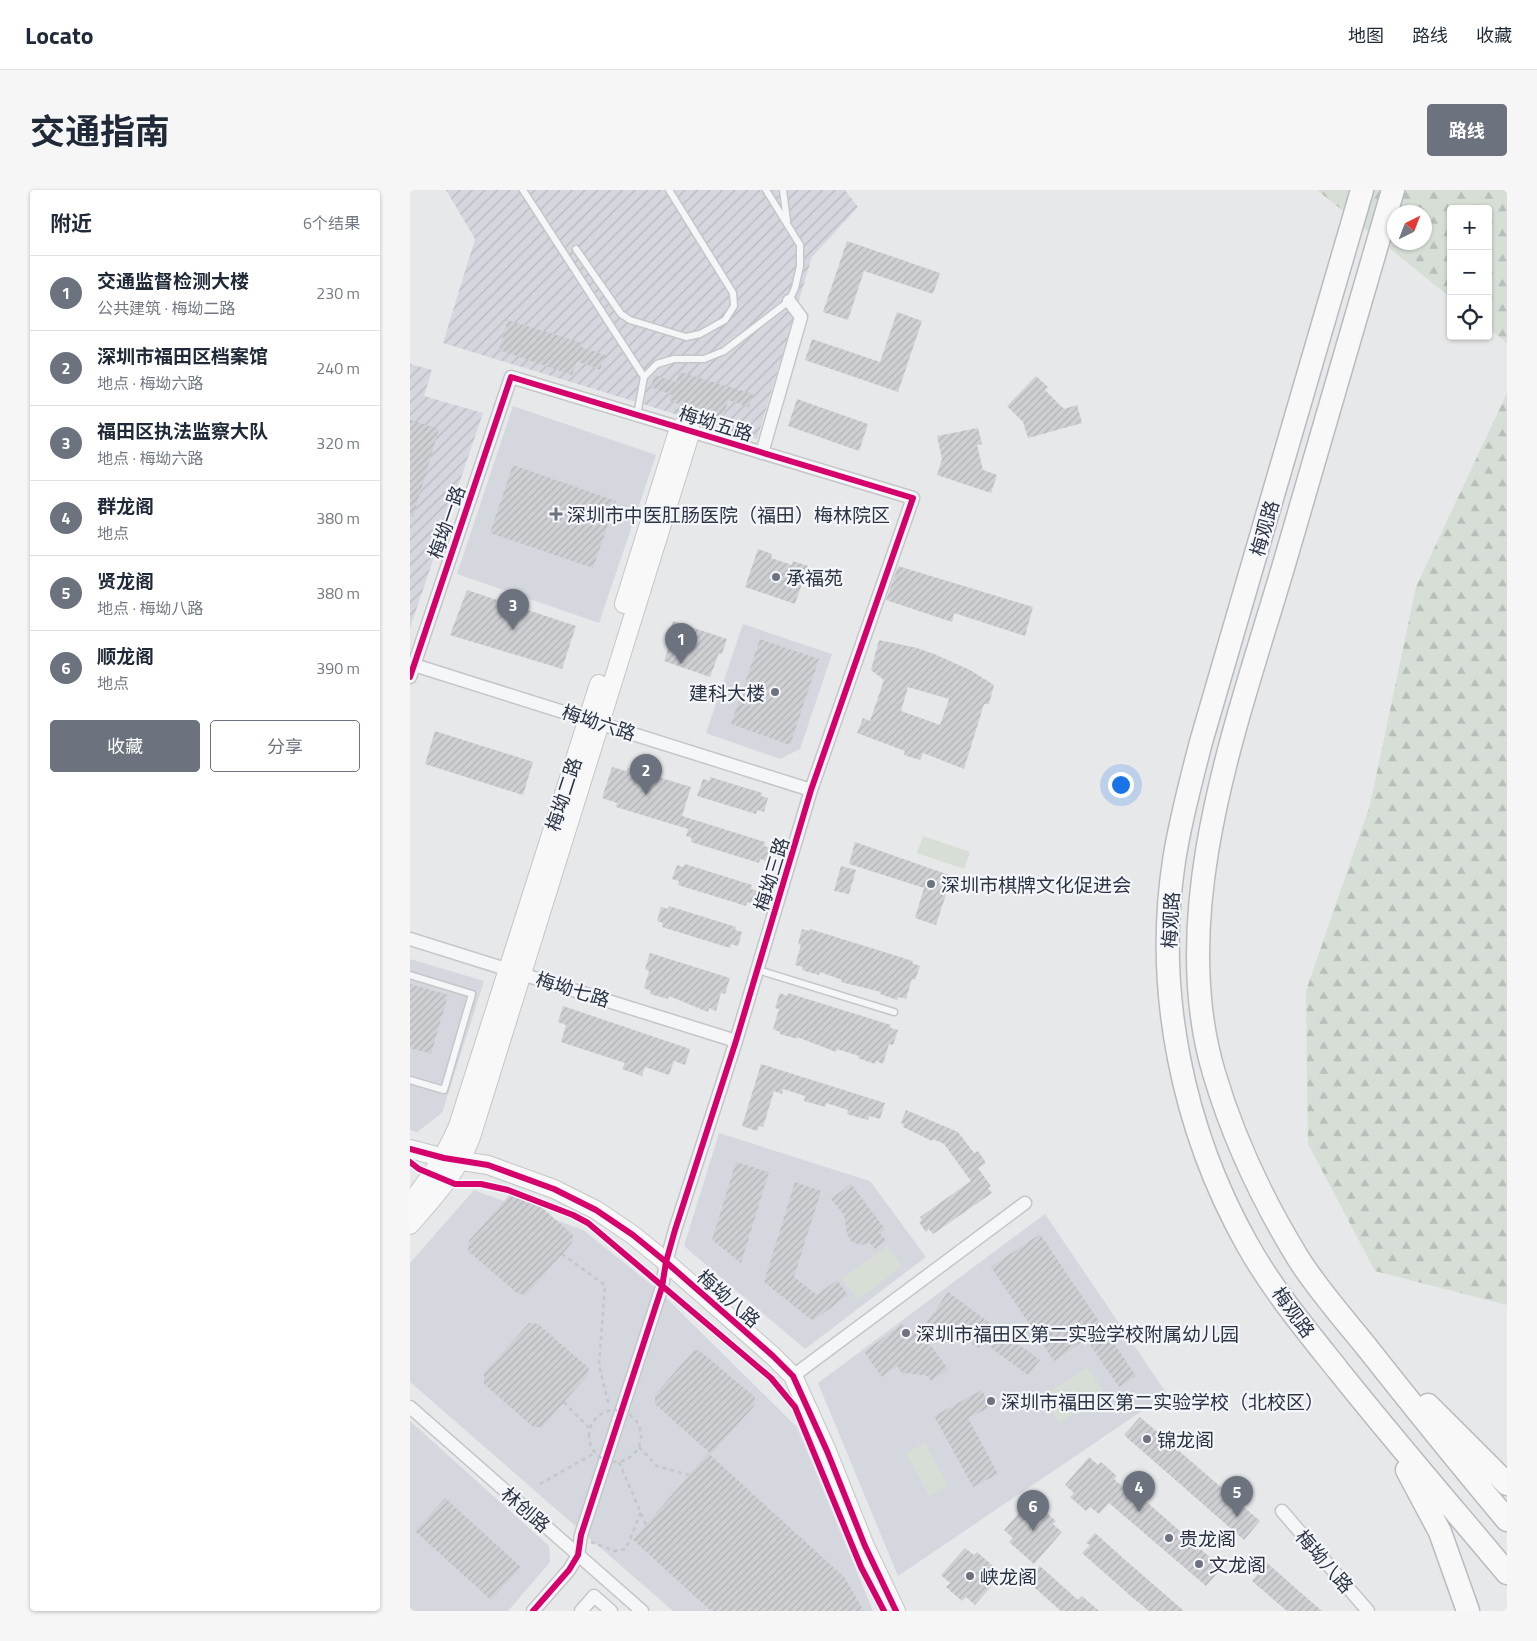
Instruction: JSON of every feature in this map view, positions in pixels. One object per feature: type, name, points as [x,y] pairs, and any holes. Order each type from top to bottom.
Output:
[{"type":"highway","name":"梅观路","points":[[1362,190],[1201,742],[1174,862],[1169,914],[1168,965],[1172,1008],[1184,1080],[1198,1137],[1223,1196],[1247,1245],[1295,1316],[1358,1396],[1507,1572]]},
{"type":"highway","name":"梅观路","points":[[1393,190],[1238,722],[1220,790],[1199,911],[1197,970],[1202,1022],[1214,1072],[1229,1115],[1262,1194],[1299,1260],[1346,1322],[1507,1520]]},
{"type":"highway","points":[[1346,1322],[1507,1484]]},
{"type":"highway","points":[[1358,1396],[1422,1496],[1440,1532],[1468,1611]]},
{"type":"street","points":[[762,452],[801,317],[789,301]]},
{"type":"street","name":"梅坳五路","points":[[511,377],[913,498]]},
{"type":"street","name":"梅坳一路","points":[[410,677],[511,377]]},
{"type":"street","name":"梅坳二路","points":[[410,1203],[444,1158],[458,1126],[514,971],[685,430]]},
{"type":"street","name":"梅坳三路","points":[[578,1555],[580,1535],[662,1286],[666,1262],[758,970],[811,790],[913,498]]},
{"type":"street","name":"梅坳六路","points":[[414,664],[811,790]]},
{"type":"street","name":"梅坳七路","points":[[410,939],[736,1041]]},
{"type":"street","name":"梅坳二路","points":[[410,1225],[448,1181],[461,1160],[471,1137],[514,971]]},
{"type":"street","name":"梅坳八路","points":[[410,1149],[444,1158],[488,1164],[572,1197],[596,1210],[633,1235],[666,1262],[793,1376],[827,1451],[865,1546],[896,1611]]},
{"type":"street","points":[[793,1376],[1025,1203]]},
{"type":"street","name":"林创路","points":[[410,1407],[642,1611]]},
{"type":"street","name":"梅坳八路","points":[[1282,1511],[1368,1611]]},
{"type":"street","points":[[533,1611],[569,1570],[578,1555]]},
{"type":"street","points":[[581,1611],[594,1596],[611,1611]]},
{"type":"lane","points":[[524,190],[644,378]]},
{"type":"lane","points":[[576,249],[621,314],[630,320],[686,337],[700,334],[725,320],[734,306],[733,293],[669,190]]},
{"type":"lane","points":[[637,415],[644,378],[657,364],[674,359],[704,359],[724,351],[789,301],[797,281],[800,245],[766,190]]},
{"type":"lane","points":[[783,190],[787,224]]},
{"type":"lane","points":[[758,970],[894,1012]]},
{"type":"lane","points":[[410,975],[472,994],[444,1090],[410,1080]]},
{"type":"path","points":[[562,1254],[605,1285],[598,1365],[610,1410]]},
{"type":"path","points":[[564,1402],[590,1429]]},
{"type":"path","points":[[610,1410],[624,1411],[637,1422],[641,1430],[639,1447],[634,1454],[619,1462],[602,1458],[591,1446],[590,1429],[599,1415],[610,1410]]},
{"type":"path","points":[[639,1447],[658,1466],[689,1475]]},
{"type":"path","points":[[540,1484],[596,1453]]},
{"type":"path","points":[[619,1462],[646,1524]]},
{"type":"path","points":[[590,1542],[614,1551],[626,1549],[641,1512]]},
{"type":"shaded area","points":[[446,190],[845,190],[858,207],[812,257],[757,439],[443,343],[475,239]]},
{"type":"shaded area","points":[[410,364],[432,370],[424,396],[483,413],[410,628]]},
{"type":"shaded area","name":"深圳市中医肛肠医院（福田）梅林院区","points":[[513,406],[656,455],[599,623],[457,574]]},
{"type":"shaded area","name":"建科大楼","points":[[743,624],[832,654],[800,749],[780,759],[706,733]]},
{"type":"shaded area","points":[[410,959],[484,981],[442,1113],[417,1132],[410,1130]]},
{"type":"shaded area","points":[[719,1133],[870,1181],[926,1257],[805,1349],[684,1246]]},
{"type":"shaded area","points":[[474,1190],[583,1230],[657,1289],[797,1427],[873,1611],[673,1611],[410,1382],[410,1263]]},
{"type":"shaded area","name":"深圳市福田区第二实验学校（北校区）","points":[[1045,1214],[1167,1394],[898,1576],[818,1383]]},
{"type":"shaded area","points":[[410,1421],[549,1546],[550,1562],[508,1611],[410,1611]]},
{"type":"green space","points":[[1317,190],[1507,190],[1507,343],[1492,331],[1492,205],[1447,205],[1447,295],[1391,250],[1432,250],[1432,205],[1387,205],[1387,246]]},
{"type":"green space","points":[[1507,393],[1507,1305],[1375,1271],[1308,1144],[1306,991],[1370,805],[1416,587]]},
{"type":"green space","points":[[923,836],[970,852],[964,869],[917,853]]},
{"type":"green space","points":[[887,1246],[902,1266],[858,1300],[842,1279]]},
{"type":"green space","points":[[1087,1367],[1104,1392],[1060,1423],[1042,1397]]},
{"type":"green space","points":[[925,1443],[948,1486],[929,1496],[906,1453]]},
{"type":"building","points":[[847,241],[940,273],[933,294],[864,271],[848,320],[823,312]]},
{"type":"building","points":[[897,312],[922,321],[898,392],[805,360],[812,339],[880,362]]},
{"type":"building","points":[[508,320],[582,343],[581,347],[605,355],[600,370],[577,361],[572,375],[499,350]]},
{"type":"building","points":[[680,372],[753,394],[749,407],[728,400],[723,419],[670,401],[672,395],[651,387],[654,375],[676,382]]},
{"type":"building","points":[[1036,376],[1048,387],[1045,390],[1064,409],[1077,405],[1082,423],[1028,438],[1023,422],[1007,406]]},
{"type":"building","points":[[797,399],[868,424],[859,451],[788,426]]},
{"type":"building","points":[[410,420],[439,429],[413,517],[410,517]]},
{"type":"building","points":[[978,428],[982,444],[977,445],[983,470],[997,475],[991,493],[937,475],[942,459],[937,436]]},
{"type":"building","points":[[513,465],[616,501],[593,568],[490,533]]},
{"type":"building","name":"承福苑","points":[[758,549],[772,554],[771,558],[792,565],[793,561],[808,566],[795,604],[745,587]]},
{"type":"building","points":[[898,566],[1033,607],[1025,636],[954,613],[952,622],[886,600]]},
{"type":"building","points":[[467,590],[576,626],[562,669],[450,635]]},
{"type":"building","points":[[673,621],[727,639],[722,654],[719,653],[710,677],[664,661],[672,637],[668,636]]},
{"type":"building","name":"建科大楼","points":[[760,639],[819,659],[790,745],[731,724]]},
{"type":"building","points":[[879,640],[917,648],[934,654],[970,670],[994,685],[989,704],[984,704],[964,769],[923,753],[920,760],[904,755],[905,751],[857,733],[863,718],[870,721],[884,680],[871,670]],"holes":[[[908,687],[949,699],[940,725],[901,711]]]},
{"type":"building","points":[[435,731],[533,762],[523,795],[425,764]]},
{"type":"building","points":[[612,767],[626,771],[628,768],[691,787],[682,816],[765,842],[764,846],[771,848],[766,861],[760,859],[759,863],[691,842],[692,838],[686,836],[688,829],[616,807],[617,803],[602,798]]},
{"type":"building","points":[[710,777],[762,793],[761,796],[768,798],[764,812],[757,810],[756,814],[697,796],[703,779],[710,781]]},
{"type":"building","name":"深圳市棋牌文化促进会","points":[[855,842],[952,876],[936,925],[915,918],[924,888],[849,864]]},
{"type":"building","points":[[685,864],[752,885],[751,889],[758,891],[753,904],[747,902],[746,906],[678,885],[679,881],[672,879],[677,865],[683,867]]},
{"type":"building","points":[[841,866],[856,870],[849,894],[834,891]]},
{"type":"building","points":[[669,906],[736,927],[735,930],[742,932],[738,946],[731,944],[730,948],[662,927],[663,923],[657,921],[661,907],[668,909]]},
{"type":"building","points":[[802,929],[810,931],[810,929],[913,961],[912,963],[920,966],[915,980],[912,979],[906,999],[898,997],[897,1000],[880,994],[881,992],[841,982],[842,980],[820,972],[819,975],[802,970],[803,967],[795,965],[801,945],[798,944]]},
{"type":"building","points":[[650,953],[730,978],[725,994],[721,993],[716,1011],[709,1008],[708,1012],[669,996],[668,999],[650,994],[651,991],[644,988],[649,971],[645,969]]},
{"type":"building","points":[[410,984],[448,995],[431,1054],[410,1048]]},
{"type":"building","points":[[780,993],[787,996],[788,993],[891,1025],[890,1028],[898,1030],[893,1045],[889,1044],[883,1064],[876,1061],[875,1064],[858,1058],[859,1056],[837,1049],[836,1052],[797,1037],[797,1039],[780,1034],[780,1032],[773,1029],[779,1009],[775,1008]]},
{"type":"building","points":[[563,1006],[690,1049],[685,1065],[674,1061],[669,1075],[645,1067],[642,1076],[622,1069],[625,1063],[561,1042],[566,1025],[558,1022]]},
{"type":"building","points":[[761,1064],[885,1103],[880,1119],[869,1116],[868,1120],[847,1114],[848,1110],[826,1103],[825,1107],[804,1101],[805,1096],[783,1089],[782,1094],[774,1091],[763,1127],[759,1126],[757,1131],[742,1126]]},
{"type":"building","points":[[906,1110],[958,1132],[974,1153],[978,1151],[986,1163],[978,1168],[991,1186],[988,1188],[992,1193],[933,1234],[929,1229],[926,1232],[919,1222],[922,1220],[920,1217],[971,1181],[944,1144],[933,1139],[932,1141],[903,1127],[904,1124],[901,1123]]},
{"type":"building","points":[[736,1162],[769,1172],[741,1263],[712,1240]]},
{"type":"building","points":[[795,1182],[821,1191],[794,1277],[817,1295],[837,1280],[848,1295],[813,1321],[764,1282]]},
{"type":"building","points":[[851,1184],[885,1229],[880,1233],[886,1241],[875,1249],[870,1243],[860,1245],[852,1242],[847,1234],[844,1215],[831,1199]]},
{"type":"building","points":[[513,1191],[523,1191],[573,1235],[572,1243],[526,1295],[517,1293],[468,1251],[469,1241]]},
{"type":"building","points":[[1040,1234],[1136,1376],[1119,1387],[1086,1339],[1054,1361],[991,1267]]},
{"type":"building","points":[[948,1292],[1040,1360],[1028,1375],[983,1342],[978,1348],[965,1339],[962,1343],[950,1334],[947,1337],[927,1322]]},
{"type":"building","points":[[529,1323],[538,1324],[589,1368],[587,1376],[541,1428],[532,1426],[484,1384],[484,1373]]},
{"type":"building","name":"深圳市福田区第二实验学校附属幼儿园","points":[[902,1324],[908,1334],[914,1330],[917,1334],[920,1331],[948,1369],[931,1381],[928,1376],[906,1373],[903,1375],[897,1366],[882,1377],[864,1352]]},
{"type":"building","points":[[694,1350],[700,1351],[755,1397],[754,1406],[711,1454],[655,1404],[655,1395]]},
{"type":"building","points":[[982,1390],[990,1407],[968,1418],[998,1474],[973,1487],[934,1416]]},
{"type":"building","points":[[1140,1417],[1260,1521],[1244,1540],[1124,1435]]},
{"type":"building","points":[[708,1453],[845,1578],[864,1611],[711,1611],[633,1540]]},
{"type":"building","points":[[1089,1457],[1098,1465],[1101,1462],[1117,1476],[1114,1479],[1129,1492],[1132,1489],[1222,1568],[1206,1586],[1109,1503],[1099,1514],[1090,1507],[1086,1511],[1070,1497],[1074,1493],[1065,1485]]},
{"type":"building","points":[[445,1498],[521,1567],[491,1600],[415,1531]]},
{"type":"building","points":[[1028,1502],[1037,1510],[1040,1507],[1056,1521],[1053,1524],[1062,1532],[1034,1564],[1009,1542],[1013,1538],[1004,1530]]},
{"type":"building","points":[[1095,1533],[1184,1611],[1149,1611],[1133,1598],[1082,1553],[1090,1545],[1086,1543]]},
{"type":"building","name":"峡龙阁","points":[[965,1548],[974,1555],[977,1552],[993,1566],[990,1570],[999,1577],[975,1605],[966,1597],[962,1601],[946,1587],[950,1583],[941,1575]]},
{"type":"building","points":[[1265,1561],[1322,1611],[1287,1611],[1252,1581],[1259,1573],[1256,1570]]},
{"type":"building","points":[[1040,1566],[1078,1600],[1082,1596],[1099,1611],[1061,1611],[1027,1581]]},
{"type":"cycle path","points":[[410,677],[511,377],[913,498],[811,790],[736,1041],[675,1230],[666,1262],[662,1287],[581,1535],[578,1555],[569,1570],[533,1611]]},
{"type":"cycle path","points":[[410,1149],[444,1158],[488,1165],[554,1189],[596,1210],[633,1235],[666,1262],[773,1356],[793,1376],[827,1451],[865,1546],[896,1611]]},
{"type":"cycle path","points":[[410,1162],[419,1169],[455,1184],[481,1184],[508,1190],[573,1215],[588,1223],[771,1378],[795,1407],[861,1567],[884,1611]]},
{"type":"place","name":"深圳市中医肛肠医院（福田）梅林院区","points":[[556,514]]},
{"type":"place","name":"承福苑","points":[[776,577]]},
{"type":"place","name":"福田区执法监察大队","points":[[513,630]]},
{"type":"place","name":"交通监督检测大楼","points":[[681,664]]},
{"type":"place","name":"建科大楼","points":[[775,692]]},
{"type":"place","name":"深圳市福田区档案馆","points":[[646,795]]},
{"type":"place","name":"深圳市棋牌文化促进会","points":[[931,884]]},
{"type":"place","name":"深圳市福田区第二实验学校附属幼儿园","points":[[906,1333]]},
{"type":"place","name":"深圳市福田区第二实验学校（北校区）","points":[[991,1401]]},
{"type":"place","name":"锦龙阁","points":[[1147,1439]]},
{"type":"place","name":"群龙阁","points":[[1139,1512]]},
{"type":"place","name":"贤龙阁","points":[[1237,1517]]},
{"type":"place","name":"顺龙阁","points":[[1033,1531]]},
{"type":"place","name":"贵龙阁","points":[[1169,1538]]},
{"type":"place","name":"文龙阁","points":[[1199,1564]]},
{"type":"place","name":"峡龙阁","points":[[970,1576]]}]
